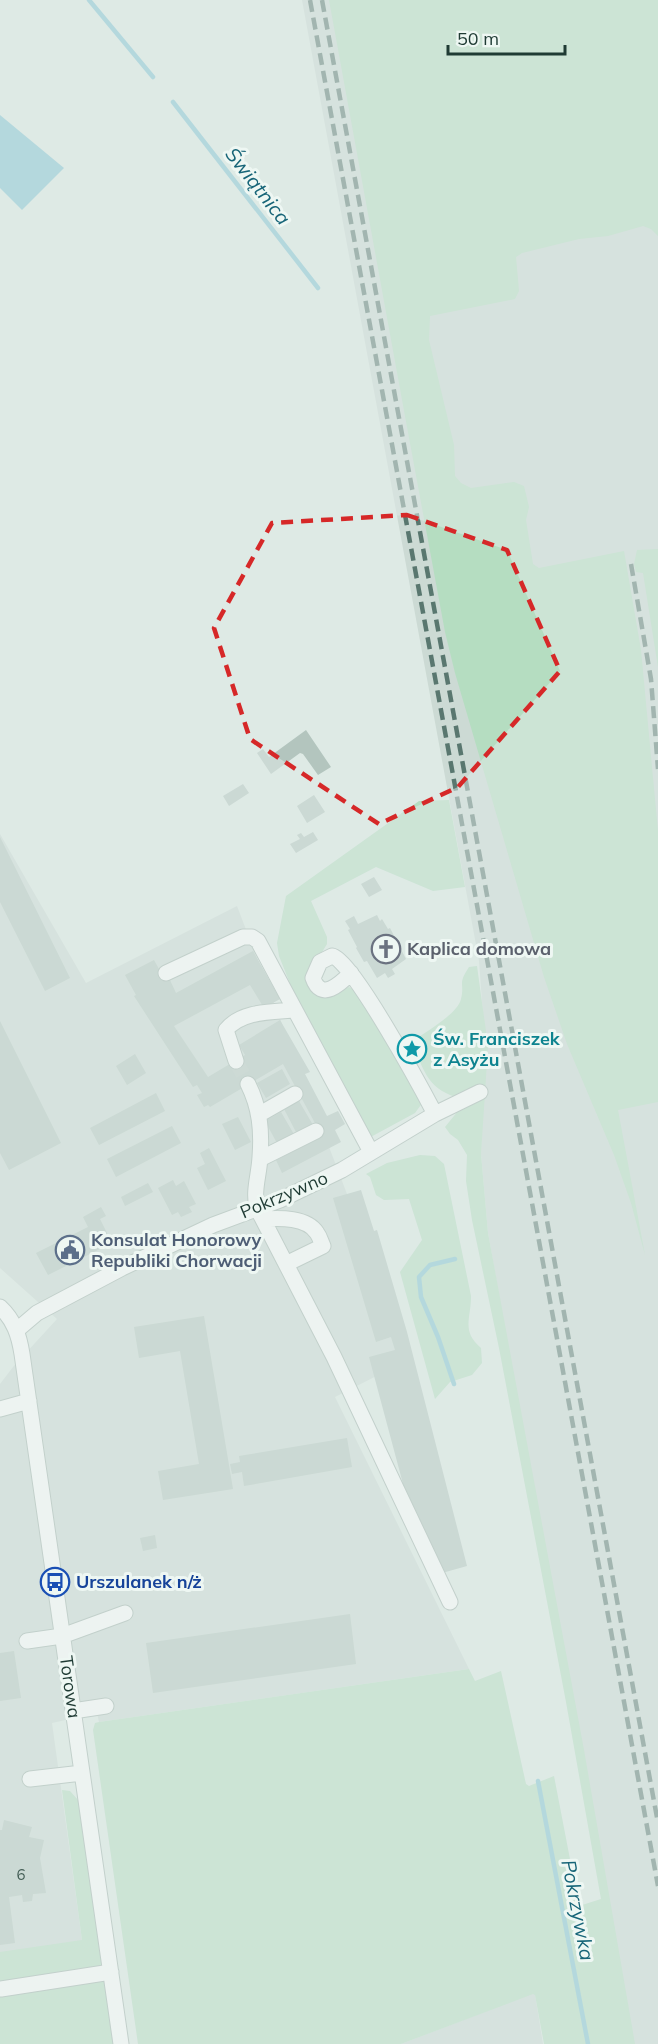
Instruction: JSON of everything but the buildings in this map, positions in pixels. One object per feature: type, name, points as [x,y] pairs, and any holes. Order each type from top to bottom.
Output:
[{"type":"street","points":[[166,973],[243,937],[252,937],[258,941],[371,1152]]},
{"type":"street","points":[[351,973],[408,1065],[435,1114]]},
{"type":"street","points":[[236,1061],[226,1030],[230,1024],[251,1014],[294,1010]]},
{"type":"street","points":[[248,1084],[260,1114],[260,1159],[255,1188],[260,1214],[334,1357],[450,1602]]},
{"type":"street","name":"Pokrzywno","points":[[17,1330],[37,1313],[137,1260],[213,1224],[260,1214],[280,1200],[342,1170],[435,1114],[480,1092]]},
{"type":"street","points":[[260,1114],[295,1094]]},
{"type":"street","points":[[260,1159],[316,1131]]},
{"type":"street","points":[[260,1214],[301,1221],[316,1231],[323,1246],[286,1264]]},
{"type":"street","points":[[0,1307],[9,1316],[17,1330]]},
{"type":"street","name":"Torowa","points":[[17,1330],[121,2044]]},
{"type":"street","points":[[0,1409],[29,1401]]},
{"type":"street","points":[[27,1641],[63,1636],[125,1613]]},
{"type":"street","points":[[73,1711],[106,1706]]},
{"type":"street","points":[[30,1779],[82,1773]]},
{"type":"street","points":[[1,1989],[111,1972]]},
{"type":"highlighted area","points":[[407,515],[507,550],[560,671],[458,787],[379,824],[250,739],[214,628],[272,523]]},
{"type":"shaded area","points":[[302,0],[658,0],[658,2044],[632,2044],[488,1233],[481,1154],[484,1029],[479,961]]},
{"type":"shaded area","points":[[0,834],[86,983],[237,906],[410,1359],[335,1397],[469,1669],[99,1722],[97,1713],[52,1723],[82,1940],[0,2044],[0,1384],[57,1319],[0,1268]]},
{"type":"shaded area","points":[[533,1993],[543,2044],[401,2044]]},
{"type":"green space","points":[[329,0],[658,0],[658,236],[651,229],[643,226],[608,236],[579,239],[522,253],[516,257],[519,291],[515,299],[430,316],[429,340],[454,445],[455,476],[461,483],[471,488],[514,482],[524,486],[529,507],[526,520],[533,564],[539,568],[624,551],[641,650],[658,831],[658,1102],[618,1110],[645,1255],[631,1203],[614,1155],[567,1044],[544,977],[455,673],[445,632]]},
{"type":"green space","points":[[658,549],[658,667],[643,573],[636,572],[634,564],[637,550]]},
{"type":"green space","points":[[449,800],[465,887],[433,891],[376,867],[311,901],[327,937],[327,944],[316,962],[311,980],[333,993],[349,987],[360,994],[423,1102],[415,1113],[367,1139],[295,996],[279,956],[277,943],[286,896],[419,801]]},
{"type":"green space","points":[[477,966],[488,1046],[481,1154],[488,1233],[584,1750],[635,2044],[544,2044],[533,1994],[401,2044],[138,2044],[93,1730],[95,1723],[469,1669],[475,1681],[501,1671],[526,1784],[529,1786],[554,1776],[579,1906],[601,1899],[499,1348],[472,1220],[466,1181],[467,1155],[458,1140],[445,1127],[458,1111],[456,1097],[438,1088],[427,1076],[411,1042],[454,1011],[461,999],[465,973],[469,967]]},
{"type":"green space","points":[[420,1155],[435,1156],[444,1164],[471,1296],[469,1330],[481,1348],[482,1363],[472,1375],[450,1382],[435,1399],[400,1272],[422,1240],[409,1199],[384,1200],[376,1195],[370,1177],[366,1174],[387,1163]]},
{"type":"green space","points":[[62,1790],[70,1791],[78,1800],[114,2044],[0,2044],[0,1952],[82,1940]]},
{"type":"water","points":[[0,115],[64,168],[22,210],[0,188]]},
{"type":"waterway","name":"Świątnica","points":[[89,0],[153,77]]},
{"type":"waterway","name":"Świątnica","points":[[173,102],[318,288]]},
{"type":"waterway","name":"Pokrzywka","points":[[454,1384],[421,1297],[419,1277],[430,1265],[455,1259]]},
{"type":"waterway","name":"Pokrzywka","points":[[538,1781],[588,2044]]},
{"type":"tunnel","points":[[236,1061],[248,1084]]},
{"type":"railway","points":[[310,0],[658,1886]]},
{"type":"railway","points":[[322,0],[658,1823]]},
{"type":"railway","points":[[631,564],[651,679],[658,769]]},
{"type":"place","name":"Kaplica domowa","points":[[386,949]]},
{"type":"place","name":"Św. Franciszek z Asyżu","points":[[412,1049]]},
{"type":"place","name":"Konsulat Honorowy Republiki Chorwacji","points":[[70,1250]]},
{"type":"place","name":"Urszulanek n/ż","points":[[55,1582]]}]
